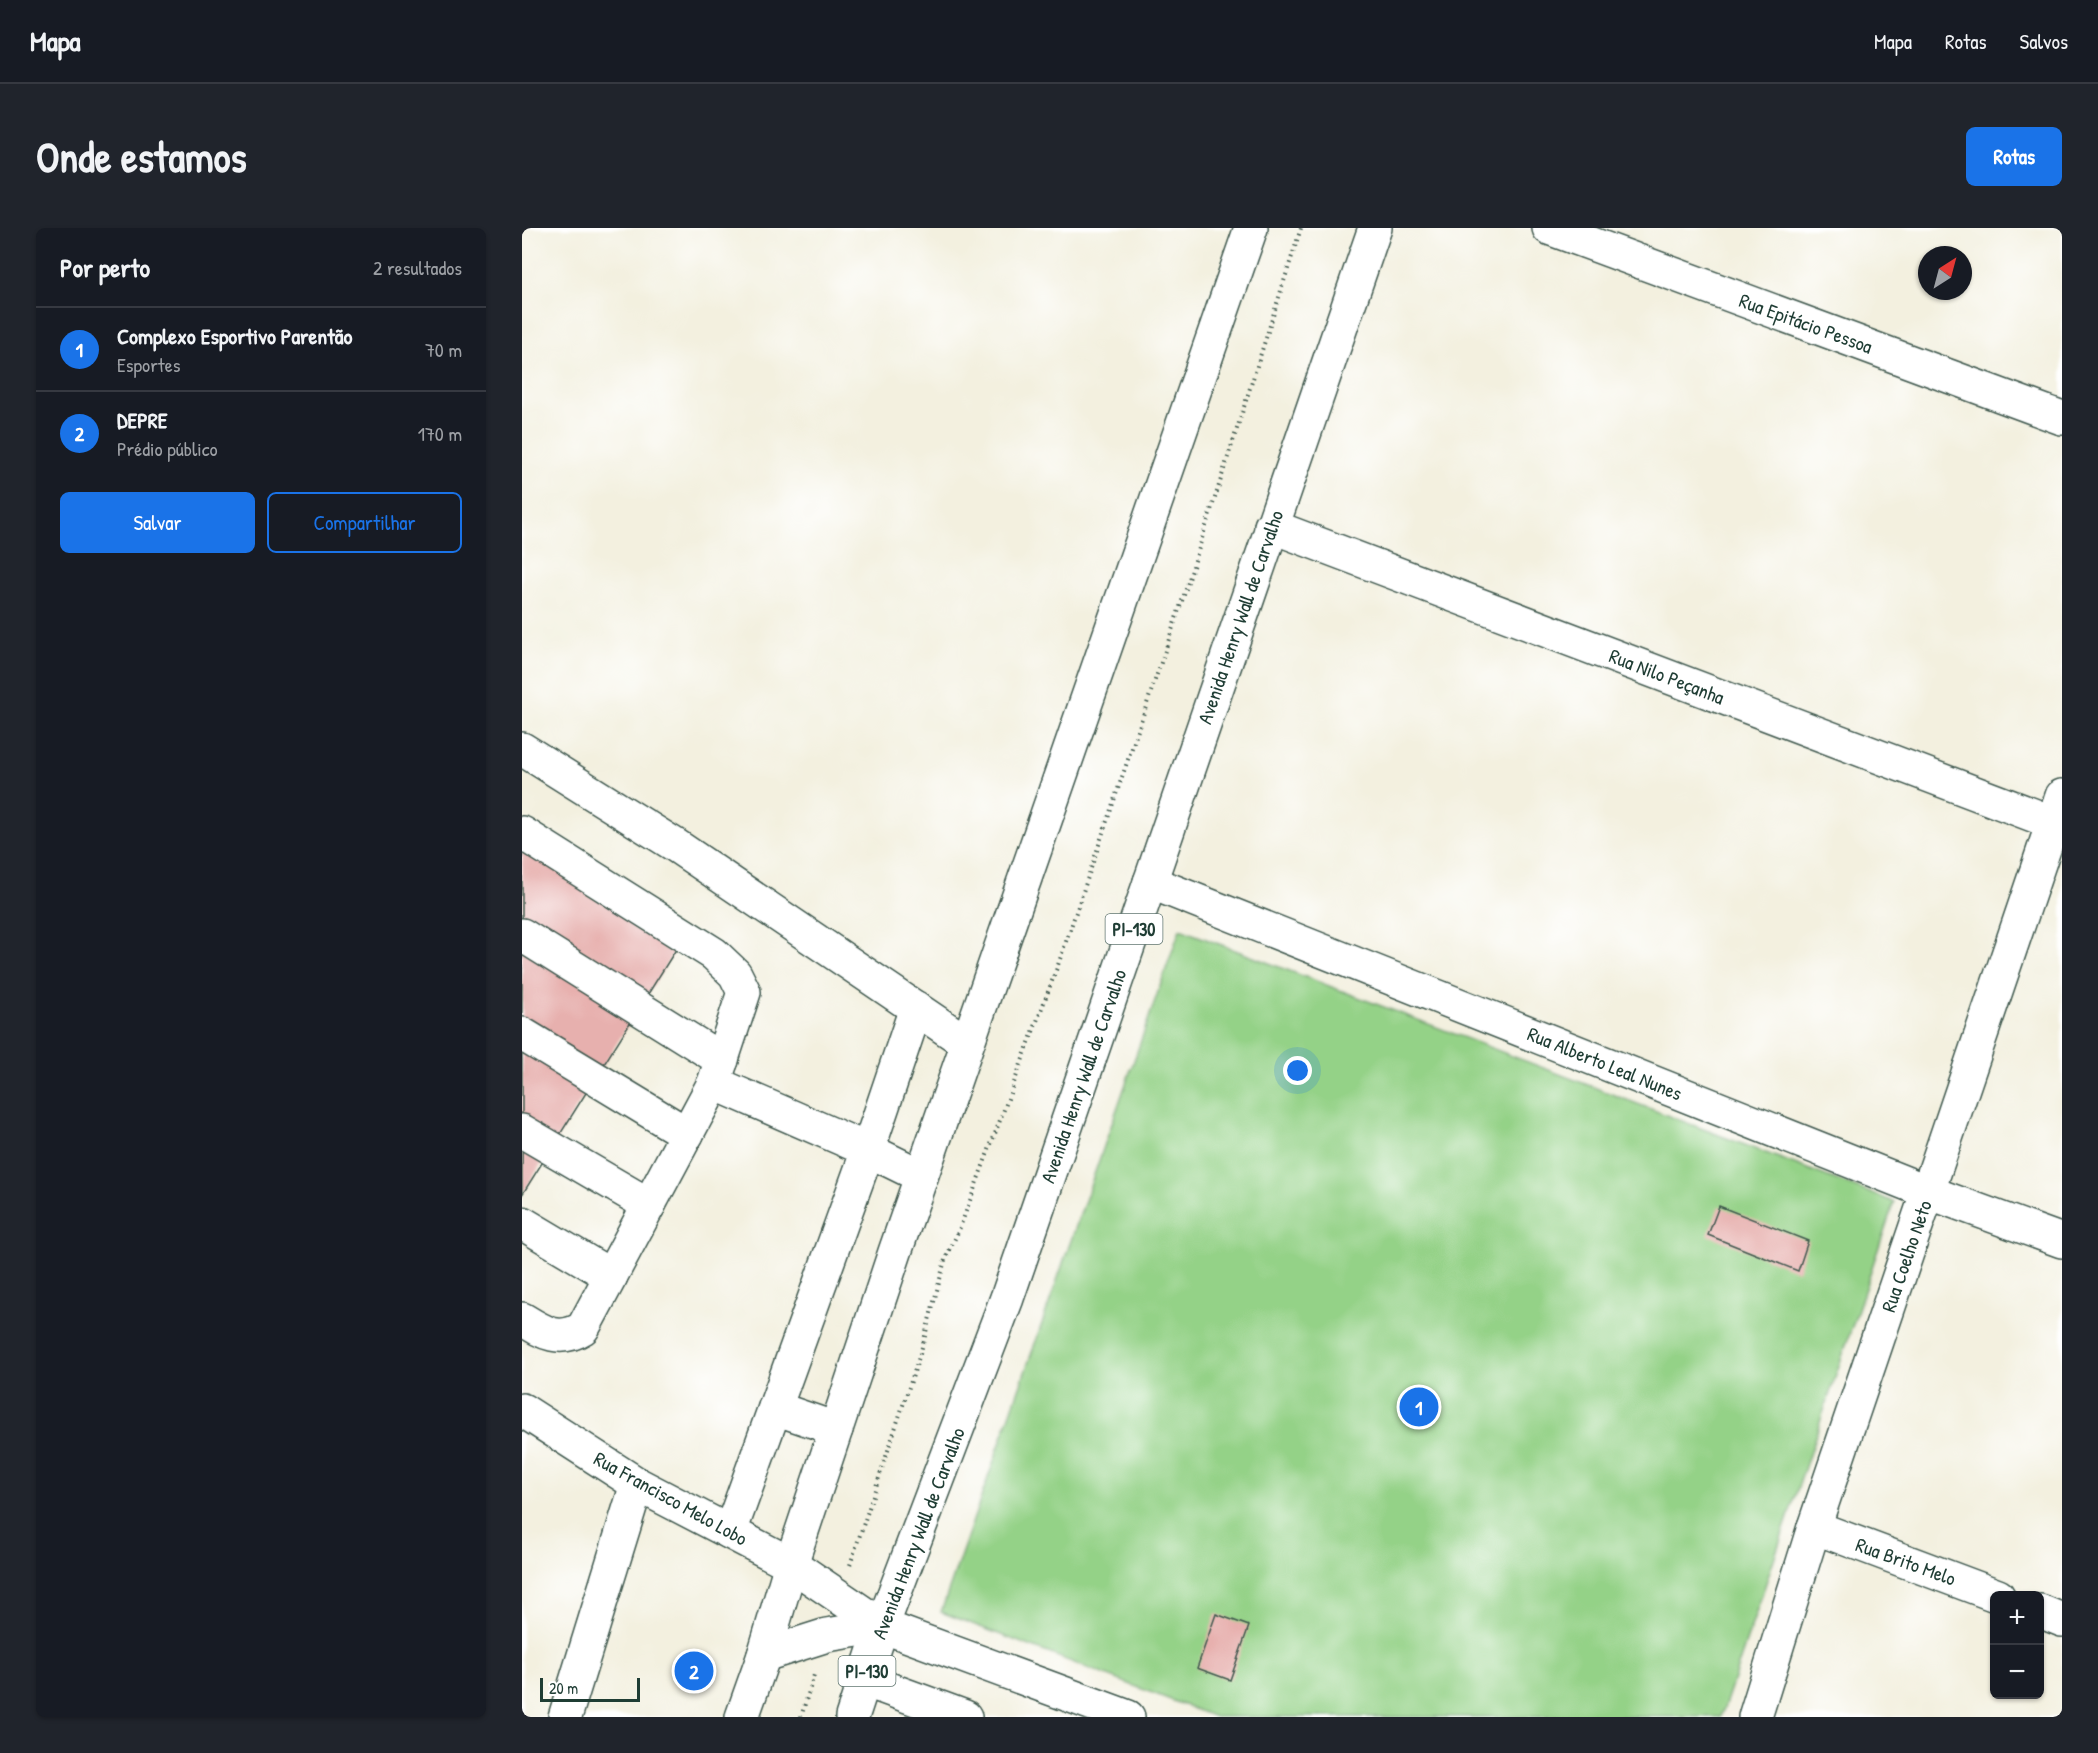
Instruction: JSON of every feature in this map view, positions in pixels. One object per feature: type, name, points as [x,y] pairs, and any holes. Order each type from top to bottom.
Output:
[{"type":"street","points":[[742,1717],[921,1176],[1251,228]]},
{"type":"street","name":"Avenida Henry Wall de Carvalho","points":[[852,1717],[882,1626],[1007,1298],[1375,228]]},
{"type":"street","name":"Rua Epitácio Pessoa","points":[[1549,228],[2062,418]]},
{"type":"street","name":"Rua Nilo Peçanha","points":[[1271,526],[2059,815]]},
{"type":"street","points":[[522,749],[675,845],[967,1043]]},
{"type":"street","name":"Rua Coelho Neto","points":[[1755,1717],[1814,1527],[2059,815]]},
{"type":"street","points":[[522,833],[714,954],[735,974],[744,992],[718,1072],[583,1328],[572,1335],[547,1334],[522,1319]]},
{"type":"street","name":"Rua Alberto Leal Nunes","points":[[1150,882],[1928,1192],[2062,1241]]},
{"type":"street","points":[[522,935],[718,1072],[921,1176]]},
{"type":"street","points":[[730,1532],[868,1150],[916,1008]]},
{"type":"street","points":[[522,1034],[687,1134]]},
{"type":"street","points":[[522,1131],[649,1205]]},
{"type":"street","points":[[522,1223],[611,1276]]},
{"type":"street","points":[[775,1408],[836,1429]]},
{"type":"street","name":"Rua Francisco Melo Lobo","points":[[522,1410],[637,1484],[791,1564],[882,1626]]},
{"type":"street","points":[[565,1717],[637,1484]]},
{"type":"street","name":"Rua Brito Melo","points":[[1814,1527],[1990,1593]]},
{"type":"street","points":[[2044,1613],[2062,1620]]},
{"type":"street","points":[[764,1655],[827,1635],[882,1626],[1128,1717]]},
{"type":"street","points":[[864,1680],[965,1717]]},
{"type":"path","points":[[839,1596],[921,1351],[945,1260],[959,1230],[1058,965],[1185,595],[1301,228]]},
{"type":"path","points":[[801,1717],[827,1635]]},
{"type":"green space","points":[[1180,929],[1894,1202],[1721,1717],[1215,1717],[941,1612]]},
{"type":"building","points":[[522,848],[680,943],[522,1195]]},
{"type":"building","points":[[1719,1206],[1808,1241],[1798,1271],[1708,1235]]},
{"type":"building","points":[[1216,1614],[1249,1626],[1230,1680],[1197,1668]]},
{"type":"place","name":"Complexo Esportivo Parentão","points":[[1419,1407]]},
{"type":"place","name":"DEPRE","points":[[694,1671]]}]
